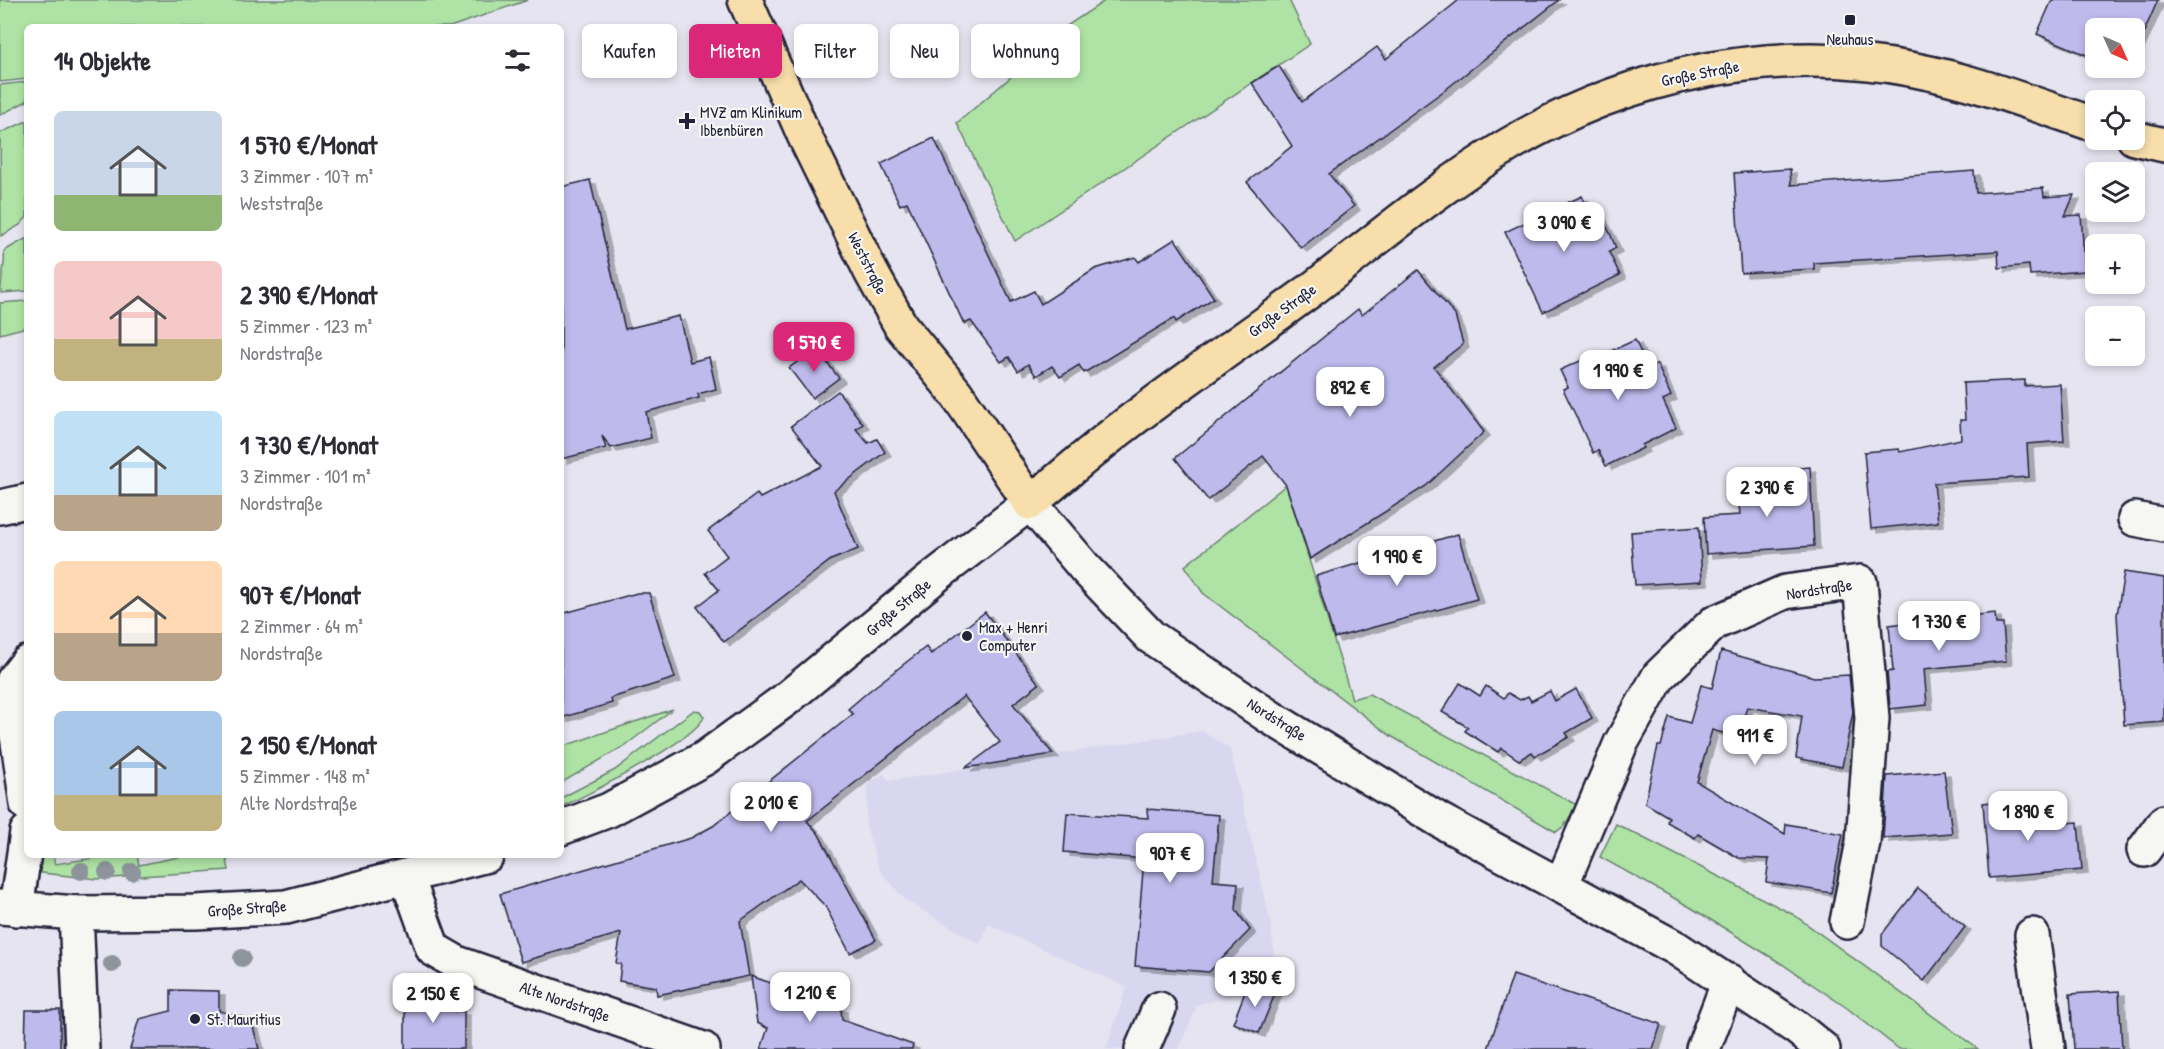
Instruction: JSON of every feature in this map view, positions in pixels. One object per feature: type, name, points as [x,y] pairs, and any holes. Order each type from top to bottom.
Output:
[{"type":"main road","name":"Weststraße","points":[[745,0],[804,135],[871,272],[901,326],[956,393],[1030,503]]},
{"type":"main road","name":"Große Straße","points":[[1030,503],[1124,426],[1312,289],[1413,210],[1507,146],[1576,110],[1645,84],[1711,68],[1734,65],[1781,61],[1853,63],[1914,70],[1975,85],[2085,121]]},
{"type":"main road","points":[[2145,141],[2164,145]]},
{"type":"street","points":[[0,507],[24,502]]},
{"type":"street","name":"Große Straße","points":[[564,827],[609,810],[705,758],[785,700],[938,574],[1030,503]]},
{"type":"street","name":"Nordstraße","points":[[1030,503],[1085,568],[1150,637],[1270,717],[1442,822],[1676,948],[1729,981],[1823,1049]]},
{"type":"street","name":"Nordstraße","points":[[1562,886],[1621,743],[1659,676],[1714,623],[1785,592],[1860,582],[1872,718],[1863,842],[1847,922]]},
{"type":"street","points":[[24,667],[13,681],[11,694],[24,783]]},
{"type":"street","points":[[2144,850],[2164,822]]},
{"type":"street","points":[[8,908],[24,844]]},
{"type":"street","name":"Große Straße","points":[[8,908],[76,913],[196,912],[286,907],[407,877],[471,858]]},
{"type":"street","name":"Alte Nordstraße","points":[[407,877],[433,949],[457,963],[703,1049]]},
{"type":"street","points":[[76,913],[82,1049]]},
{"type":"street","points":[[2032,935],[2048,1049]]},
{"type":"street","points":[[1703,1049],[1729,981]]},
{"type":"street","points":[[1142,1049],[1159,1008]]},
{"type":"shaded area","points":[[1202,731],[1230,749],[1270,919],[1278,984],[1197,1005],[1179,1049],[1106,1049],[1127,987],[988,924],[980,944],[906,901],[879,869],[866,825],[868,784],[883,774],[889,781]]},
{"type":"green space","points":[[0,0],[528,0],[459,24],[24,24],[24,79],[0,82]]},
{"type":"green space","points":[[1106,0],[1289,0],[1310,44],[1015,241],[957,123],[1010,78],[1080,78],[1080,24],[1070,24]]},
{"type":"green space","points":[[24,82],[24,103],[0,115],[0,85]]},
{"type":"green space","points":[[24,122],[24,220],[1,236],[0,133]]},
{"type":"green space","points":[[24,240],[24,291],[1,293],[4,251]]},
{"type":"green space","points":[[24,301],[24,328],[0,334],[0,303]]},
{"type":"green space","points":[[1286,485],[1352,699],[1369,694],[1577,805],[1564,826],[1556,832],[1391,736],[1203,593],[1185,566]]},
{"type":"green space","points":[[673,709],[626,745],[564,781],[564,746]]},
{"type":"green space","points":[[694,710],[700,711],[704,717],[682,739],[662,752],[564,806],[564,796],[615,770]]},
{"type":"green space","points":[[1616,824],[1794,915],[1978,1049],[1899,1049],[1847,1008],[1782,964],[1690,907],[1600,857]]},
{"type":"green space","points":[[35,858],[54,858],[55,864],[94,858],[138,858],[139,865],[173,858],[227,858],[229,870],[97,879],[33,872]]},
{"type":"building","points":[[1459,0],[1559,0],[1445,90],[1329,174],[1354,206],[1301,248],[1247,182],[1292,146],[1252,83],[1279,66],[1302,102],[1377,47],[1386,59]]},
{"type":"building","points":[[2052,0],[2158,0],[2145,29],[2145,18],[2085,18],[2085,54],[2037,34]]},
{"type":"building","points":[[934,138],[1011,302],[1034,291],[1041,304],[1095,269],[1135,257],[1139,262],[1175,239],[1214,298],[1176,322],[1174,318],[1084,373],[1079,365],[1060,377],[1052,366],[1036,376],[1028,364],[1018,371],[1009,357],[1001,362],[971,321],[964,324],[907,202],[900,205],[881,164]]},
{"type":"building","points":[[1790,169],[1791,185],[1974,171],[1976,193],[2043,188],[2044,197],[2074,195],[2065,216],[2081,215],[2085,271],[2030,275],[2029,265],[1999,268],[1998,251],[1814,263],[1814,269],[1741,273],[1734,173]]},
{"type":"building","points":[[590,180],[625,329],[679,316],[690,362],[709,357],[716,389],[698,394],[699,398],[646,412],[651,438],[611,448],[602,436],[606,448],[564,458],[564,186]]},
{"type":"building","points":[[1582,196],[1594,219],[1600,216],[1610,233],[1616,248],[1609,252],[1620,275],[1543,312],[1505,232]]},
{"type":"building","points":[[1418,270],[1455,315],[1463,344],[1434,367],[1484,432],[1426,486],[1310,559],[1286,485],[1263,456],[1208,500],[1175,458],[1358,309],[1362,315]]},
{"type":"building","points":[[1635,340],[1648,368],[1657,364],[1671,396],[1663,400],[1676,428],[1642,445],[1643,448],[1606,466],[1598,450],[1593,453],[1563,389],[1568,387],[1560,370],[1598,353],[1600,356]]},
{"type":"building","points":[[816,348],[839,378],[812,398],[789,368]]},
{"type":"building","points":[[2025,380],[2025,386],[2060,384],[2064,441],[2027,444],[2029,477],[1934,483],[1938,522],[1871,529],[1864,452],[1899,449],[1900,452],[1961,439],[1960,420],[1965,420],[1963,383]]},
{"type":"building","points":[[838,391],[863,424],[856,429],[868,443],[877,439],[885,452],[834,491],[858,549],[831,560],[724,642],[697,607],[719,590],[705,573],[727,556],[708,531],[757,494],[760,498],[822,466],[791,426]]},
{"type":"building","points":[[1810,467],[1814,546],[1706,554],[1704,517],[1740,515],[1738,494],[1776,491],[1775,470]]},
{"type":"building","points":[[1699,527],[1702,581],[1635,585],[1631,532]]},
{"type":"building","points":[[1458,534],[1477,599],[1334,638],[1316,576]]},
{"type":"building","points":[[2124,572],[2164,578],[2164,722],[2124,725],[2117,615]]},
{"type":"building","points":[[637,593],[649,593],[675,678],[611,698],[612,703],[564,717],[564,613]]},
{"type":"building","points":[[985,612],[1039,684],[1013,704],[1053,754],[965,768],[1000,742],[964,696],[807,821],[818,833],[876,940],[850,953],[825,906],[799,879],[740,921],[749,976],[657,995],[656,987],[619,981],[621,964],[616,963],[621,933],[521,962],[500,894],[691,838],[713,826],[853,714],[848,709],[869,691],[926,647],[931,654]]},
{"type":"building","points":[[1995,613],[1996,624],[2003,624],[2006,661],[1924,669],[1927,705],[1890,709],[1887,672],[1893,671],[1889,625]]},
{"type":"building","points":[[1721,651],[1814,677],[1849,675],[1853,712],[1842,767],[1796,758],[1802,716],[1747,707],[1743,720],[1738,719],[1733,736],[1712,730],[1697,782],[1785,834],[1786,824],[1843,834],[1831,893],[1766,882],[1769,859],[1739,858],[1698,834],[1695,838],[1667,822],[1669,817],[1645,803],[1658,746],[1661,746],[1669,717],[1690,723],[1701,685],[1712,688]]},
{"type":"building","points":[[1460,683],[1480,696],[1486,686],[1504,698],[1508,693],[1520,700],[1528,696],[1531,701],[1550,691],[1555,701],[1576,689],[1592,718],[1566,733],[1569,737],[1535,756],[1532,752],[1519,760],[1501,748],[1498,752],[1465,731],[1468,727],[1442,712]]},
{"type":"building","points":[[1944,771],[1952,833],[1883,838],[1887,776]]},
{"type":"building","points":[[2023,799],[2025,816],[2050,814],[2051,824],[2078,822],[2082,870],[1989,878],[1983,803]]},
{"type":"building","points":[[1147,809],[1219,815],[1213,881],[1238,883],[1236,910],[1250,930],[1209,972],[1135,966],[1144,859],[1064,852],[1067,813],[1148,818]]},
{"type":"building","points":[[1918,888],[1965,927],[1924,981],[1882,946],[1882,934]]},
{"type":"building","points":[[1513,975],[1661,1024],[1653,1049],[1488,1049]]},
{"type":"building","points":[[751,976],[841,1008],[842,1020],[913,1045],[912,1049],[761,1049],[768,1028],[757,1023]]},
{"type":"building","points":[[1279,984],[1259,1033],[1233,1023],[1245,992]]},
{"type":"building","name":"St. Mauritius","points":[[171,990],[219,991],[219,1011],[251,1019],[259,1049],[130,1049],[139,1019],[171,1011]]},
{"type":"building","points":[[2119,991],[2122,1049],[2074,1049],[2070,994]]},
{"type":"building","points":[[405,997],[454,998],[454,1011],[464,1011],[464,1049],[405,1049]]},
{"type":"building","points":[[26,1010],[60,1010],[60,1049],[25,1049]]},
{"type":"place","name":"Neuhaus","points":[[1850,20]]},
{"type":"place","name":"MVZ am Klinikum Ibbenbüren","points":[[687,121]]},
{"type":"place","name":"Max + Henri Computer","points":[[967,636]]},
{"type":"place","name":"St. Mauritius","points":[[195,1019]]}]
